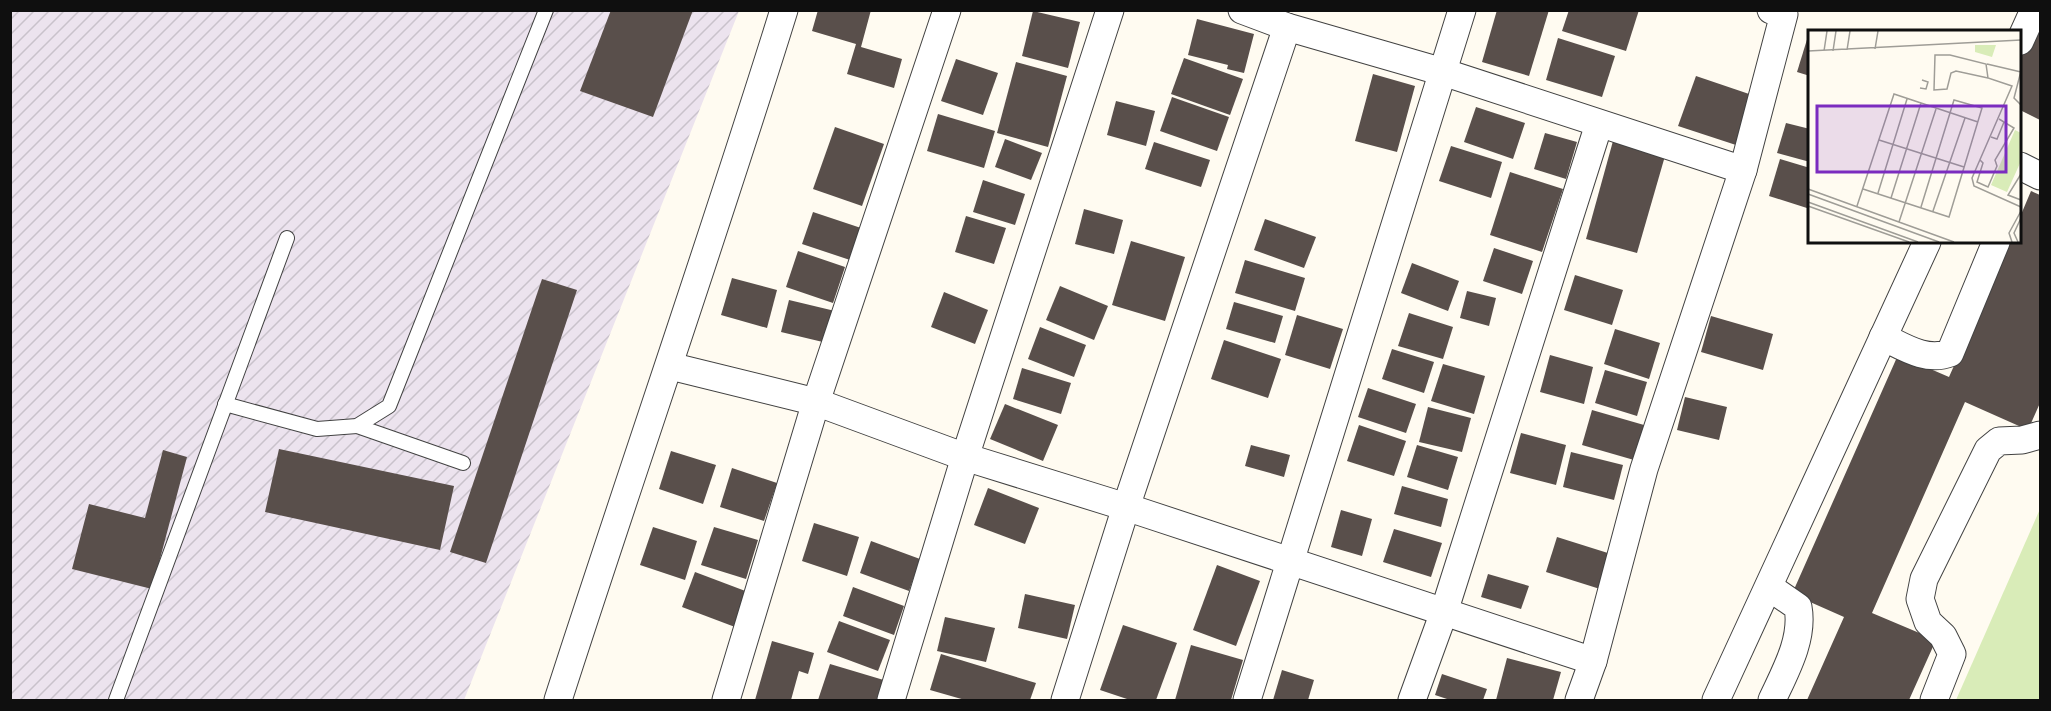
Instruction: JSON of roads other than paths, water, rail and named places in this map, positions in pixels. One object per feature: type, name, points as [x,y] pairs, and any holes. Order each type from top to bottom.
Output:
[{"type":"street","points":[[558,700],[670,366],[784,10]]},
{"type":"street","points":[[726,700],[816,402],[947,10]]},
{"type":"street","points":[[891,700],[965,457],[1110,10]]},
{"type":"street","points":[[1242,10],[1287,27],[1443,72],[1743,170]]},
{"type":"street","points":[[1247,700],[1462,10]]},
{"type":"street","points":[[1579,700],[1593,661],[1644,469],[1743,170],[1784,14],[1771,10]]},
{"type":"street","points":[[2021,37],[2034,10]]},
{"type":"street","points":[[1065,700],[1126,507],[1287,27]]},
{"type":"street","points":[[1412,700],[1444,612],[1599,124]]},
{"type":"street","points":[[1716,700],[1927,243]]},
{"type":"street","points":[[1882,337],[1925,356],[1939,357],[1950,353],[1996,243]]},
{"type":"street","points":[[670,366],[816,402],[965,457],[1126,507],[1593,661]]},
{"type":"street","points":[[1934,700],[1952,654],[1943,636],[1928,622],[1920,599],[1924,579],[1988,450],[1999,441],[2022,440],[2040,435]]},
{"type":"street","points":[[1769,587],[1798,607],[1801,621],[1797,639],[1772,700]]},
{"type":"lane","points":[[357,426],[389,406],[546,10]]},
{"type":"lane","points":[[116,700],[287,238]]},
{"type":"lane","points":[[225,404],[316,429],[357,426],[464,463]]}]
